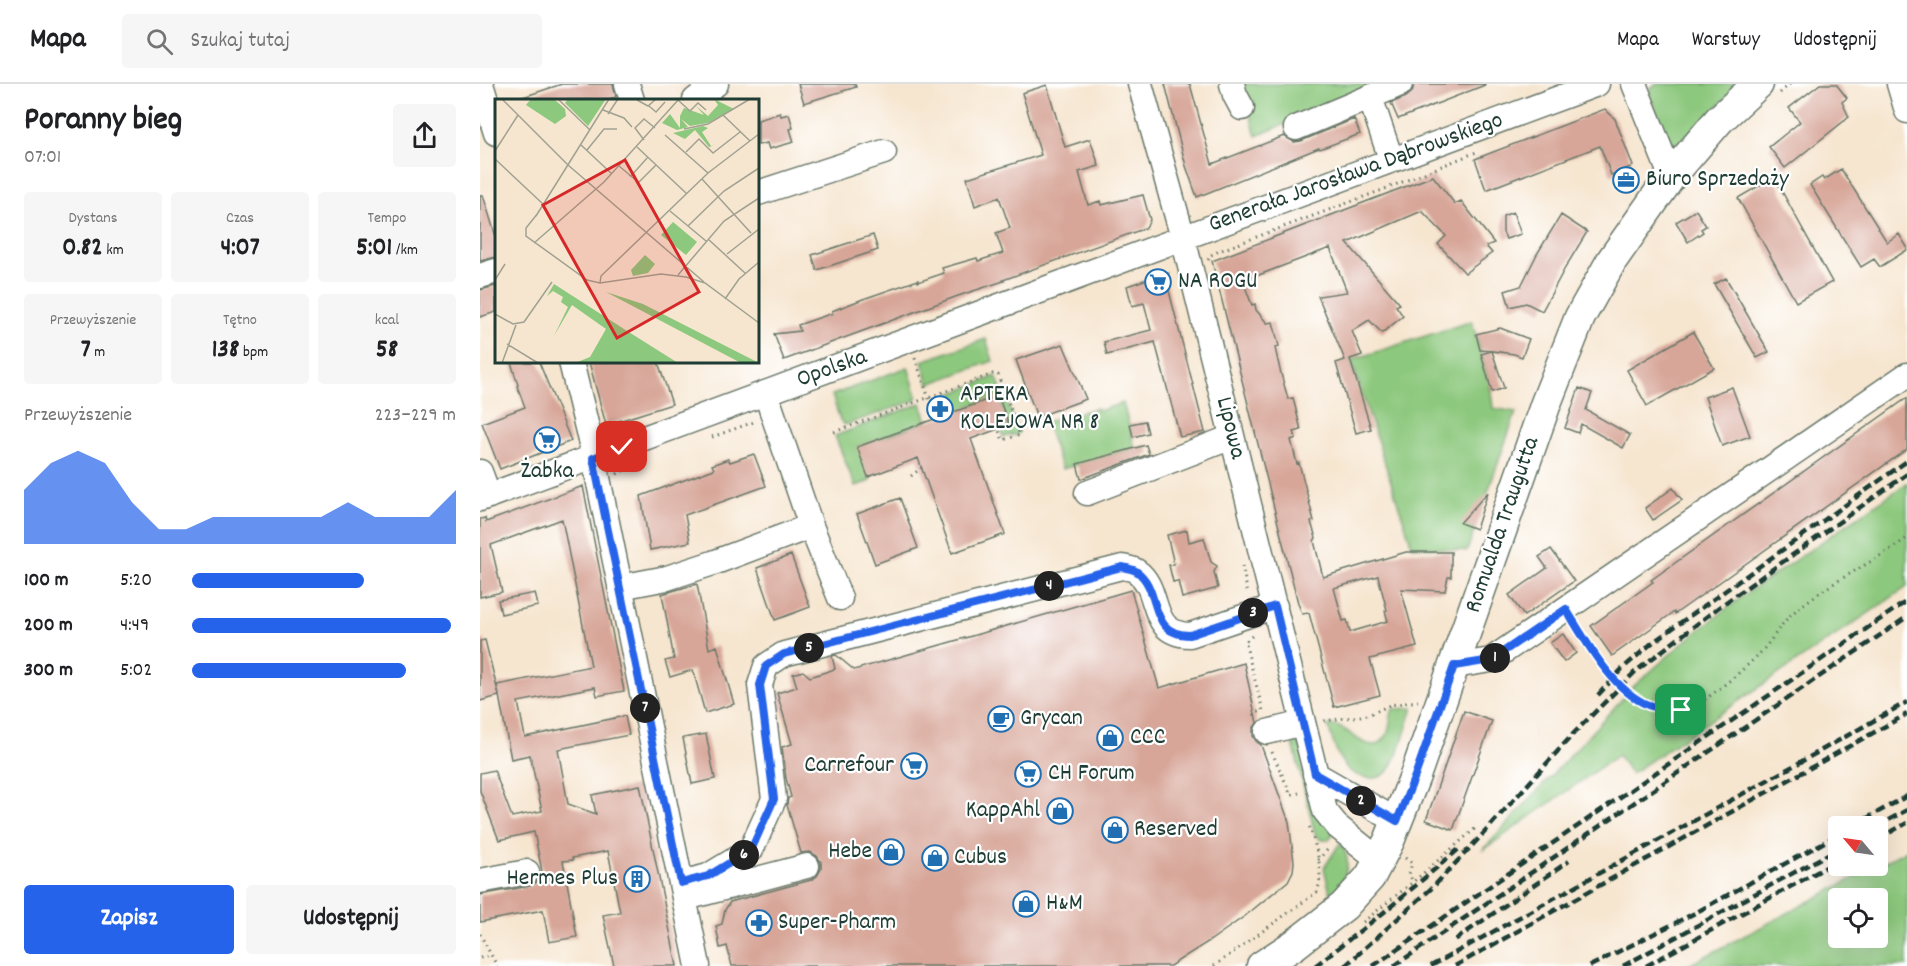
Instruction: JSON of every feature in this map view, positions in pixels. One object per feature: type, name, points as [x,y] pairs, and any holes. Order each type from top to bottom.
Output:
[{"type":"main road","name":"Romualda Traugutta","points":[[1262,966],[1294,945],[1344,906],[1370,877],[1391,859],[1397,821],[1415,776],[1546,403],[1580,316],[1612,260],[1671,176],[1719,120],[1766,91]]},
{"type":"street","points":[[481,84],[495,130]]},
{"type":"street","points":[[627,84],[632,99]]},
{"type":"street","points":[[695,99],[716,84]]},
{"type":"street","name":"Lipowa","points":[[1140,84],[1183,238],[1275,606],[1314,722],[1308,783],[1338,827],[1391,859]]},
{"type":"street","points":[[1232,84],[1242,108]]},
{"type":"street","points":[[1296,128],[1400,84]]},
{"type":"street","name":"Generała Jarosława Dąbrowskiego","points":[[1183,238],[1597,84]]},
{"type":"street","points":[[1634,84],[1671,176]]},
{"type":"street","points":[[1899,84],[1907,111]]},
{"type":"street","points":[[1370,97],[1391,159]]},
{"type":"street","points":[[759,193],[884,152]]},
{"type":"street","name":"Opolska","points":[[485,497],[1183,238]]},
{"type":"street","points":[[480,276],[495,271]]},
{"type":"street","points":[[571,363],[698,966]]},
{"type":"street","points":[[1454,666],[1491,660],[1907,375]]},
{"type":"street","points":[[766,394],[811,526],[840,598]]},
{"type":"street","points":[[1087,492],[1232,437]]},
{"type":"street","points":[[480,472],[485,497]]},
{"type":"street","points":[[620,587],[667,578],[811,526]]},
{"type":"street","points":[[683,891],[751,850],[774,799],[760,685],[766,666],[784,654],[1122,567],[1135,570],[1146,581],[1161,621],[1172,633],[1179,635],[1190,635],[1275,606]]},
{"type":"street","points":[[1263,734],[1314,722]]},
{"type":"street","points":[[1308,783],[1397,821]]},
{"type":"street","points":[[683,891],[807,866]]},
{"type":"street","points":[[480,881],[527,872]]},
{"type":"path","points":[[1766,91],[1790,84]]},
{"type":"path","points":[[1219,251],[1385,189],[1480,150]]},
{"type":"path","points":[[913,350],[936,418]]},
{"type":"path","points":[[834,432],[993,374],[998,375],[1020,435],[1003,441],[998,429]]},
{"type":"path","points":[[911,476],[925,465]]},
{"type":"path","points":[[616,475],[629,467]]},
{"type":"path","points":[[1566,609],[1588,644],[1614,678],[1634,697],[1656,707],[1681,710],[1692,708],[1759,655],[1791,615],[1808,601],[1907,538]]},
{"type":"path","points":[[1258,629],[1245,642],[1263,711],[1255,713],[1291,795],[1308,783]]},
{"type":"path","points":[[1314,722],[1368,716],[1390,705],[1419,701]]},
{"type":"path","points":[[1360,924],[1478,827]]},
{"type":"path","points":[[1318,860],[1331,846]]},
{"type":"path","points":[[1391,859],[1412,861],[1413,865],[1409,874],[1413,882]]},
{"type":"path","points":[[1214,966],[1310,898]]},
{"type":"path","points":[[480,934],[497,966]]},
{"type":"path","points":[[480,958],[492,955]]},
{"type":"green space","points":[[1242,84],[1384,84],[1256,136]]},
{"type":"green space","points":[[1655,84],[1741,84],[1678,144],[1670,143],[1649,95]]},
{"type":"green space","points":[[1472,321],[1491,391],[1493,408],[1516,412],[1467,551],[1412,546],[1351,360]]},
{"type":"green space","points":[[986,339],[993,361],[929,384],[922,361]]},
{"type":"green space","points":[[908,367],[917,396],[914,401],[845,425],[840,420],[832,395]]},
{"type":"green space","points":[[996,376],[1018,434],[1003,437],[1001,428],[1009,425],[998,396],[942,416],[936,400]]},
{"type":"green space","points":[[921,403],[927,421],[858,447],[871,478],[868,482],[855,486],[835,436]]},
{"type":"green space","points":[[1123,403],[1135,448],[1062,469],[1045,422],[1097,408],[1098,411]]},
{"type":"green space","points":[[1907,483],[1907,587],[1631,774],[1618,755],[1482,851],[1634,686],[1684,642],[1743,596]]},
{"type":"green space","points":[[1413,708],[1396,757],[1387,772],[1368,778],[1351,772],[1345,766],[1336,751],[1328,725],[1341,728],[1364,743],[1377,745],[1386,737],[1393,709]]},
{"type":"green space","points":[[1292,739],[1299,744],[1333,834],[1328,840],[1321,840],[1315,834]]},
{"type":"green space","points":[[1340,843],[1347,857],[1347,864],[1344,878],[1333,898],[1324,868]]},
{"type":"green space","points":[[1907,850],[1907,966],[1687,966],[1828,892],[1828,948],[1888,948],[1888,888],[1835,888],[1858,876],[1888,876],[1888,860]]},
{"type":"building","points":[[562,84],[613,84],[616,97],[608,99],[520,98]]},
{"type":"building","points":[[798,84],[855,84],[856,87],[804,103]]},
{"type":"building","points":[[1165,84],[1190,84],[1212,164],[1284,136],[1294,142],[1301,141],[1354,119],[1360,134],[1197,197],[1186,166]]},
{"type":"building","points":[[1417,84],[1485,85],[1398,119],[1391,103],[1406,97]]},
{"type":"building","points":[[1820,84],[1836,84],[1847,98],[1842,102],[1849,117],[1785,168],[1769,147],[1800,122],[1789,108]]},
{"type":"building","points":[[1047,85],[1065,147],[1090,139],[1099,166],[1079,172],[1088,205],[1100,201],[1101,205],[1143,195],[1150,220],[1146,228],[784,360],[774,334],[800,331],[798,325],[833,313],[832,311],[863,299],[944,273],[942,268],[1003,253],[996,233],[1010,228],[999,197],[975,206],[967,178],[1041,155],[1022,93]]},
{"type":"building","points":[[1605,109],[1615,119],[1633,166],[1611,175],[1600,146],[1486,190],[1475,159]]},
{"type":"building","points":[[780,113],[781,116],[789,114],[794,142],[769,149],[767,143],[759,145],[759,120]]},
{"type":"building","points":[[1841,169],[1887,242],[1899,234],[1907,247],[1907,250],[1880,267],[1874,259],[1861,267],[1810,185],[1822,177],[1824,180]]},
{"type":"building","points":[[1433,176],[1455,204],[1461,201],[1494,243],[1486,246],[1492,253],[1465,273],[1438,244],[1446,236],[1422,211],[1347,243],[1400,304],[1396,306],[1403,316],[1382,333],[1369,320],[1352,331],[1362,355],[1350,359],[1371,429],[1356,433],[1336,363],[1345,360],[1318,296],[1347,292],[1330,248],[1243,281],[1252,305],[1255,304],[1256,310],[1267,323],[1273,322],[1279,346],[1275,348],[1280,370],[1288,399],[1293,398],[1301,430],[1294,432],[1296,438],[1291,440],[1314,521],[1311,522],[1316,538],[1314,541],[1323,577],[1406,552],[1451,552],[1451,577],[1448,577],[1445,591],[1401,589],[1417,647],[1370,659],[1380,695],[1334,707],[1309,613],[1302,614],[1298,603],[1212,261]],"holes":[[[1378,576],[1387,610],[1385,611],[1388,621],[1350,632],[1347,620],[1343,621],[1334,588]]]},
{"type":"building","points":[[1774,177],[1832,282],[1796,302],[1738,198]]},
{"type":"building","points":[[480,195],[483,195],[495,234],[495,257],[480,261]]},
{"type":"building","points":[[1696,210],[1706,226],[1701,229],[1703,232],[1688,242],[1676,222]]},
{"type":"building","points":[[1513,212],[1521,234],[1506,239],[1503,232],[1503,216]]},
{"type":"building","points":[[1561,215],[1587,232],[1542,311],[1526,303],[1510,307],[1505,291],[1521,286]]},
{"type":"building","points":[[873,235],[878,250],[817,270],[812,255]]},
{"type":"building","points":[[1159,275],[1166,279],[1205,432],[1180,437],[1155,342],[1107,355],[1104,342],[1151,330],[1144,303],[1132,306],[1127,286]]},
{"type":"building","points":[[1726,278],[1769,352],[1757,358],[1714,284]]},
{"type":"building","points":[[495,286],[495,312],[480,317],[480,290]]},
{"type":"building","points":[[1500,328],[1529,339],[1522,357],[1480,350],[1476,334]]},
{"type":"building","points":[[1693,332],[1714,368],[1647,406],[1627,370]]},
{"type":"building","points":[[1063,344],[1086,399],[1037,417],[1016,360]]},
{"type":"building","points":[[1492,351],[1504,388],[1492,392],[1481,354]]},
{"type":"building","points":[[511,363],[539,363],[571,441],[500,469],[482,423],[525,407]]},
{"type":"building","points":[[589,363],[658,363],[672,404],[606,425]]},
{"type":"building","points":[[1732,387],[1750,436],[1722,446],[1705,397]]},
{"type":"building","points":[[1579,388],[1592,393],[1586,410],[1630,435],[1623,448],[1581,424],[1578,433],[1565,428]]},
{"type":"building","points":[[998,396],[1009,425],[971,439],[1005,534],[952,553],[918,458],[868,477],[857,447]]},
{"type":"building","points":[[1907,398],[1907,449],[1675,614],[1674,612],[1612,656],[1591,626],[1653,582],[1651,580]]},
{"type":"building","points":[[1145,421],[1148,433],[1133,437],[1130,424]]},
{"type":"building","points":[[1146,445],[1149,454],[1081,479],[1077,464]]},
{"type":"building","points":[[754,454],[766,486],[685,515],[690,542],[650,550],[641,496],[714,469],[712,465],[728,459],[730,462]]},
{"type":"building","points":[[583,486],[624,691],[597,696],[595,687],[518,702],[525,737],[625,716],[629,735],[558,749],[568,804],[596,814],[592,795],[640,785],[677,966],[614,966],[603,915],[620,912],[608,851],[563,861],[577,937],[549,942],[543,910],[480,922],[480,895],[530,886],[543,876],[534,832],[499,840],[480,791],[480,773],[494,770],[512,817],[542,811],[530,755],[511,759],[497,685],[591,666],[562,519],[491,545],[502,592],[480,597],[480,519],[485,518],[486,522]]},
{"type":"building","points":[[1673,488],[1682,500],[1653,520],[1645,508]]},
{"type":"building","points":[[1488,492],[1476,529],[1460,523]]},
{"type":"building","points":[[900,498],[918,548],[875,564],[857,514]]},
{"type":"building","points":[[1187,530],[1189,542],[1204,538],[1211,562],[1217,566],[1214,572],[1218,588],[1182,598],[1178,581],[1173,582],[1169,565],[1174,564],[1167,535]]},
{"type":"building","points":[[1551,549],[1574,581],[1524,616],[1509,595],[1547,568],[1539,557]]},
{"type":"building","points":[[791,555],[810,607],[775,620],[757,568]]},
{"type":"building","points":[[697,584],[709,649],[717,646],[734,704],[705,713],[693,670],[670,677],[665,661],[674,659],[662,594]]},
{"type":"building","name":"CH Forum","points":[[1131,590],[1159,688],[1244,663],[1257,723],[1253,729],[1253,736],[1261,745],[1289,822],[1294,862],[1288,881],[1245,916],[1170,966],[732,966],[727,946],[720,948],[716,926],[722,924],[725,910],[730,902],[811,880],[821,869],[821,862],[817,856],[810,852],[801,853],[787,805],[788,798],[791,797],[782,747],[792,744],[777,693],[797,687],[793,674],[803,671],[810,677],[835,669],[832,656],[836,655],[854,670]]},
{"type":"building","points":[[535,593],[538,606],[501,614],[498,600]]},
{"type":"building","points":[[1563,634],[1576,653],[1564,662],[1550,643]]},
{"type":"building","points":[[485,640],[499,696],[480,701],[480,641]]},
{"type":"building","points":[[1464,711],[1492,721],[1453,830],[1426,820]]},
{"type":"building","points":[[706,734],[715,779],[692,784],[683,738]]},
{"type":"railway","points":[[1598,695],[1622,669],[1652,643],[1907,461]]},
{"type":"railway","points":[[1345,966],[1434,886],[1575,732],[1636,671],[1719,607],[1907,474]]},
{"type":"railway","points":[[1373,966],[1907,601]]},
{"type":"railway","points":[[1394,966],[1907,617]]},
{"type":"railway","points":[[1431,966],[1907,702]]},
{"type":"railway","points":[[1455,966],[1907,714]]},
{"type":"railway","points":[[1871,816],[1907,796]]},
{"type":"railway","points":[[1888,820],[1907,810]]},
{"type":"railway","points":[[1888,833],[1907,823]]},
{"type":"railway","points":[[1590,966],[1695,913],[1828,840]]},
{"type":"railway","points":[[1315,966],[1383,913],[1460,848]]},
{"type":"railway","points":[[1623,966],[1828,854]]},
{"type":"railway","points":[[1455,940],[1569,861]]},
{"type":"railway","points":[[1646,966],[1828,866]]},
{"type":"place","name":"Biuro Sprzedaży","points":[[1626,180]]},
{"type":"place","name":"NA ROGU","points":[[1158,282]]},
{"type":"place","name":"APTEKA KOLEJOWA NR 8","points":[[940,409]]},
{"type":"place","name":"Żabka","points":[[547,440]]},
{"type":"place","name":"Grycan","points":[[1001,719]]},
{"type":"place","name":"CCC","points":[[1110,738]]},
{"type":"place","name":"Carrefour","points":[[914,766]]},
{"type":"place","name":"CH Forum","points":[[1028,774]]},
{"type":"place","name":"KappAhl","points":[[1060,811]]},
{"type":"place","name":"Reserved","points":[[1115,830]]},
{"type":"place","name":"Hebe","points":[[891,852]]},
{"type":"place","name":"Cubus","points":[[935,858]]},
{"type":"place","name":"Hermes Plus","points":[[637,879]]},
{"type":"place","name":"H&M","points":[[1026,904]]},
{"type":"place","name":"Super-Pharm","points":[[759,923]]},
{"type":"route","points":[[622,447],[593,458],[681,883],[708,876],[751,850],[774,799],[760,685],[766,666],[784,654],[1122,567],[1135,570],[1146,581],[1161,621],[1172,633],[1179,635],[1190,635],[1275,606],[1315,774],[1397,821],[1454,666],[1491,660],[1566,609],[1588,644],[1614,678],[1634,697],[1665,709],[1681,710]]}]
